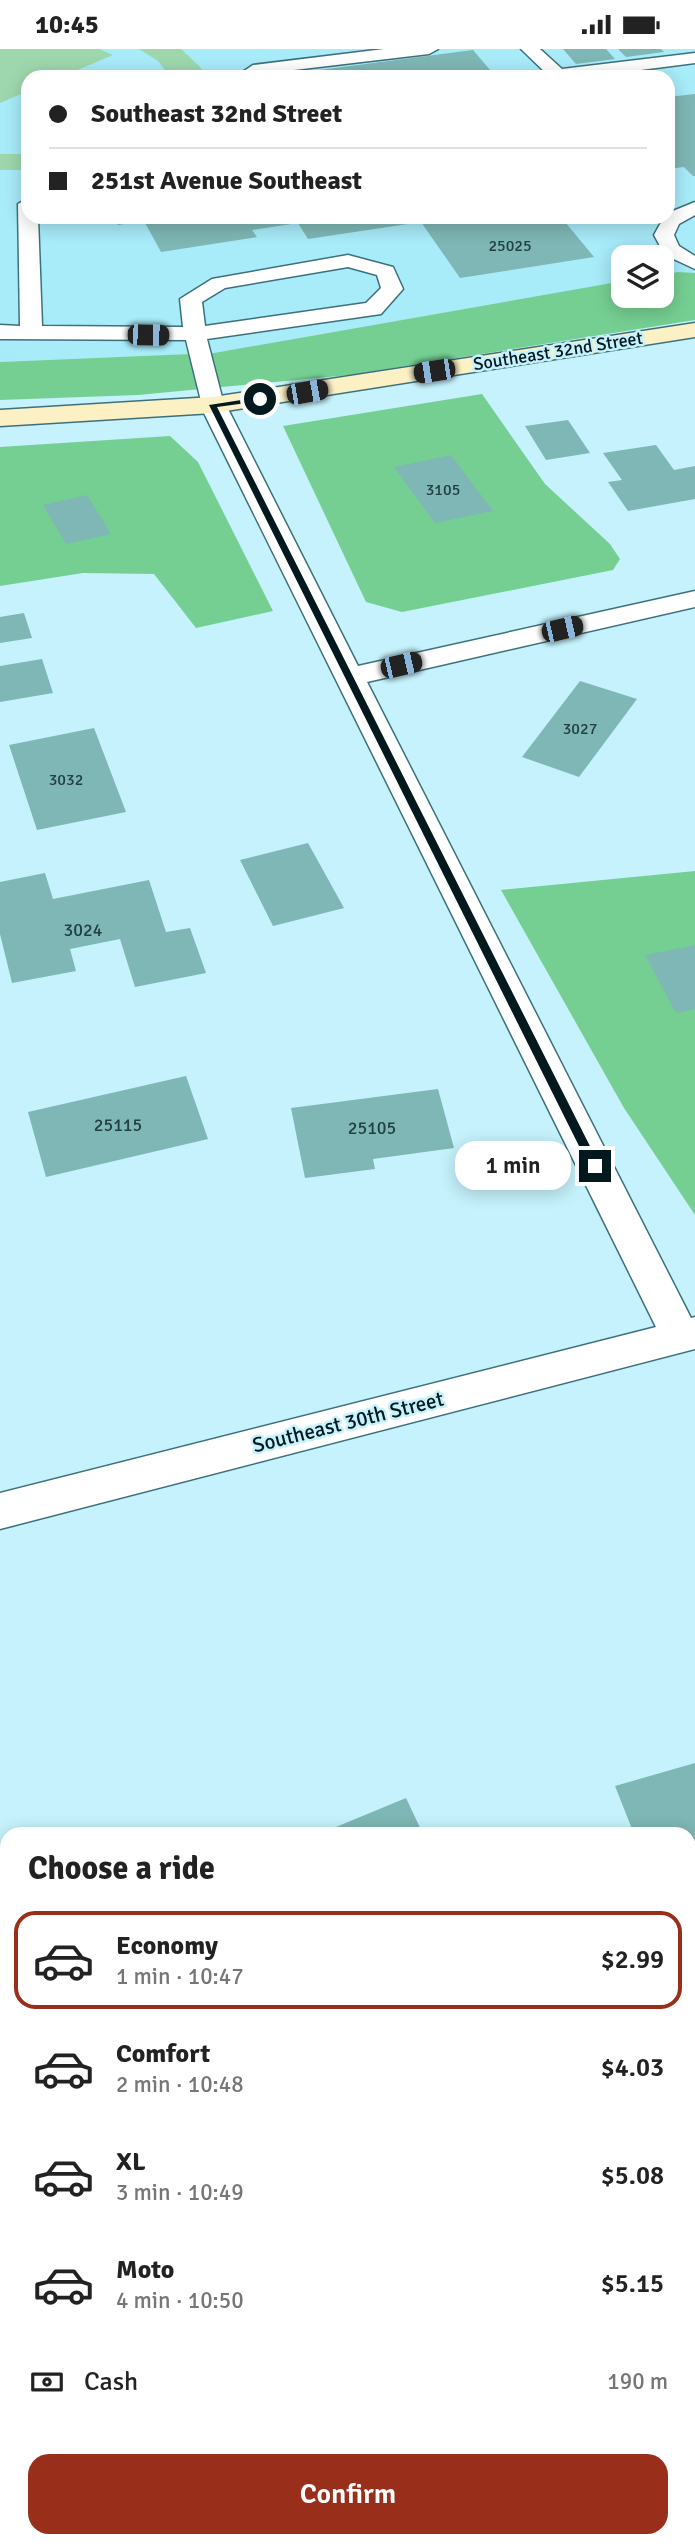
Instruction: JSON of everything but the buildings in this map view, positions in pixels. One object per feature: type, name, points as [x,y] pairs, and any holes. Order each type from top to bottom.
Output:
[{"type":"street","name":"Southeast 32nd Street","points":[[0,418],[213,405],[695,330]]},
{"type":"street","points":[[213,405],[348,677],[688,1335]]},
{"type":"street","points":[[348,677],[695,599]]},
{"type":"street","name":"Southeast 30th Street","points":[[0,1511],[688,1335]]},
{"type":"lane","points":[[253,70],[429,49]]},
{"type":"lane","points":[[530,49],[553,70]]},
{"type":"lane","points":[[598,70],[695,58]]},
{"type":"lane","points":[[675,217],[695,208]]},
{"type":"lane","points":[[28,224],[31,333]]},
{"type":"lane","points":[[666,224],[663,231],[665,242],[675,252],[695,263]]},
{"type":"lane","points":[[0,332],[195,334],[373,309],[392,289],[386,271],[348,261],[219,283],[191,299],[195,334],[213,405]]},
{"type":"shaded area","points":[[0,49],[695,49],[695,273],[674,274],[674,245],[611,245],[611,283],[214,353],[0,362]]},
{"type":"green space","points":[[0,49],[99,49],[113,55],[78,70],[21,70],[21,94],[0,103]]},
{"type":"green space","points":[[139,49],[181,49],[202,70],[165,70],[158,61]]},
{"type":"green space","points":[[0,154],[21,154],[21,170],[0,170]]},
{"type":"green space","points":[[674,273],[695,273],[695,320],[350,375],[138,395],[0,400],[0,362],[214,353],[611,283],[611,308],[674,308]]},
{"type":"green space","points":[[482,394],[545,484],[610,544],[620,559],[613,570],[402,612],[366,602],[283,426]]},
{"type":"green space","points":[[170,436],[198,462],[273,611],[196,628],[154,574],[83,573],[0,586],[0,447]]},
{"type":"green space","points":[[695,871],[695,1215],[624,1108],[501,890]]},
{"type":"route","points":[[260,399],[213,405],[595,1166]]}]
